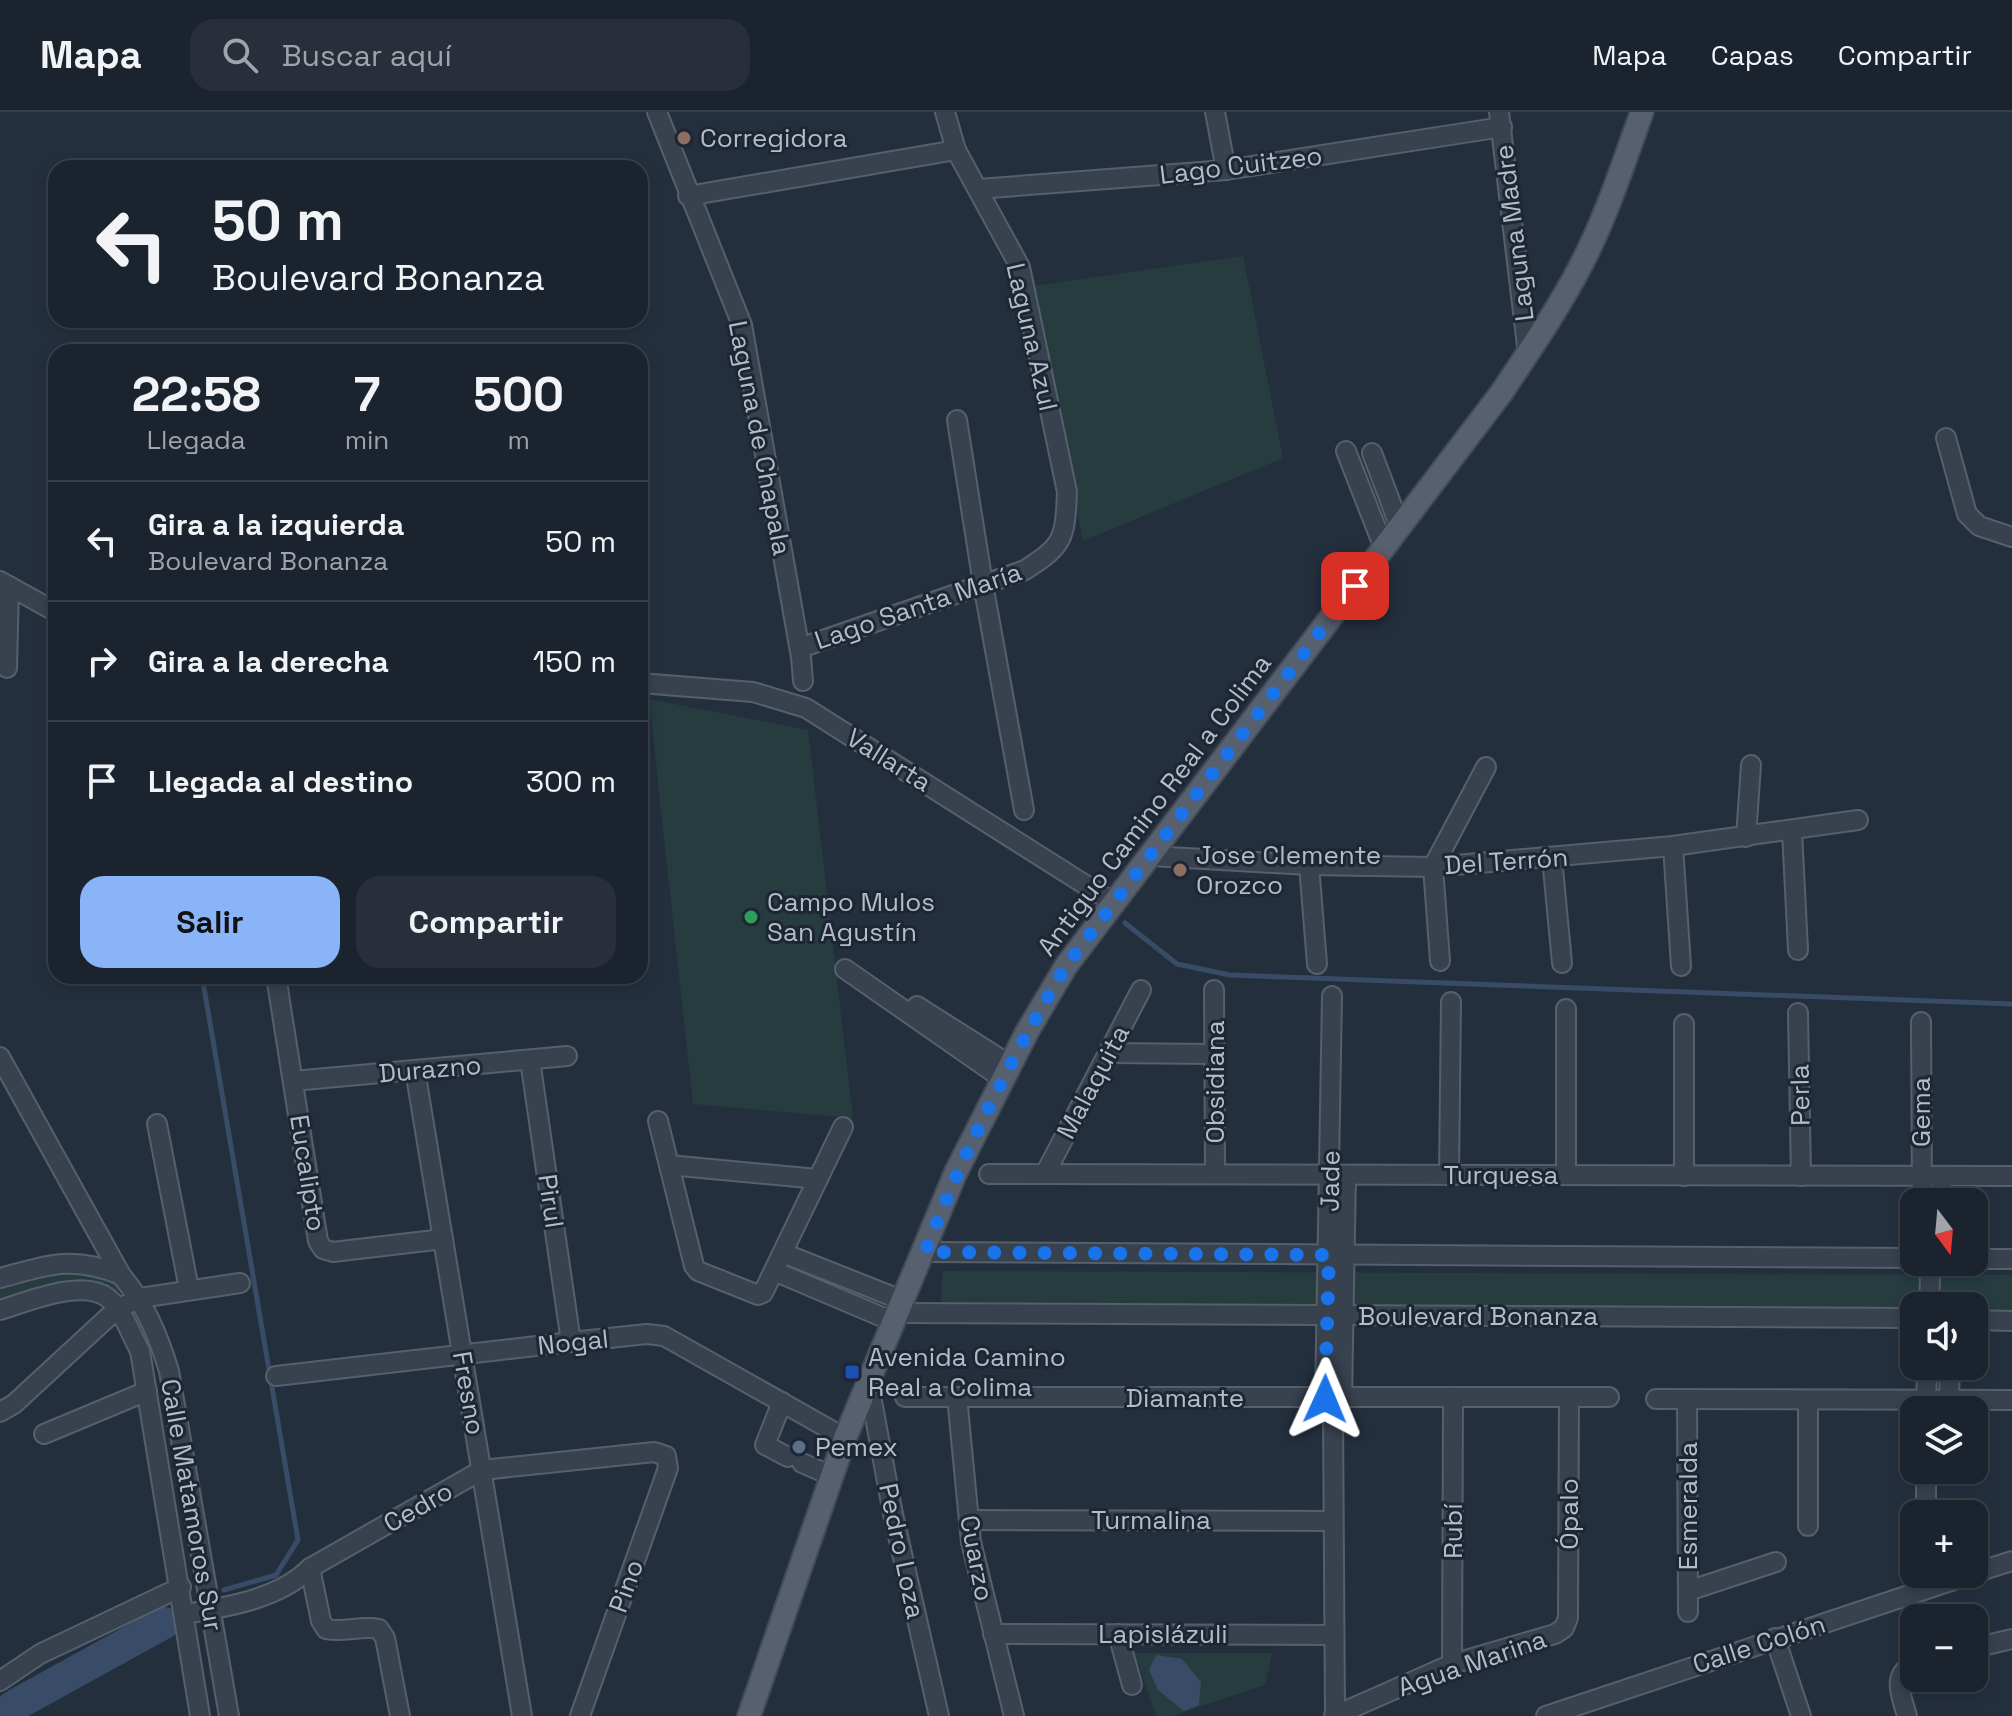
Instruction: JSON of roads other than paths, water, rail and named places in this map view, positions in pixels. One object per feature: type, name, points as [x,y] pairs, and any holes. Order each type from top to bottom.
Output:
[{"type":"main road","name":"Antiguo Camino Real a Colima","points":[[749,1716],[845,1438],[956,1172],[1066,966],[1528,354],[1581,265],[1642,112]]},
{"type":"street","name":"Laguna de Chapala","points":[[657,112],[742,325],[800,648],[803,681]]},
{"type":"street","name":"Laguna Azul","points":[[945,112],[956,150],[1020,267],[1067,492],[1066,527]]},
{"type":"street","points":[[1215,112],[1226,170]]},
{"type":"street","name":"Lago Cuitzeo","points":[[978,189],[1226,170],[1500,120]]},
{"type":"street","name":"Laguna Madre","points":[[1500,120],[1528,354]]},
{"type":"street","points":[[688,196],[956,150]]},
{"type":"street","points":[[957,420],[1024,810]]},
{"type":"street","points":[[1946,438],[1967,514],[1979,526],[2012,537]]},
{"type":"street","points":[[1346,451],[1384,548]]},
{"type":"street","points":[[1372,453],[1400,527]]},
{"type":"street","name":"Lago Santa María","points":[[800,648],[1025,570],[1055,551],[1066,527]]},
{"type":"street","points":[[4,584],[48,608]]},
{"type":"street","points":[[4,584],[7,668]]},
{"type":"street","name":"Vallarta","points":[[648,684],[753,692],[806,708],[1114,903]]},
{"type":"street","points":[[1746,837],[1751,765]]},
{"type":"street","points":[[1440,961],[1433,867],[1486,767]]},
{"type":"street","name":"Del Terrón","points":[[1151,856],[1309,865],[1433,867],[1673,846],[1858,820]]},
{"type":"street","points":[[1792,831],[1798,950]]},
{"type":"street","points":[[1673,846],[1681,966]]},
{"type":"street","points":[[1552,858],[1562,963]]},
{"type":"street","points":[[1309,865],[1317,964]]},
{"type":"street","points":[[845,969],[901,1009],[912,1003],[943,1030],[1007,1072]]},
{"type":"street","name":"Eucalipto","points":[[277,984],[318,1241],[323,1249],[333,1252],[443,1239]]},
{"type":"street","name":"Malaquita","points":[[1045,1174],[1141,990]]},
{"type":"street","name":"Obsidiana","points":[[1214,990],[1215,1174]]},
{"type":"street","name":"Jade","points":[[1332,996],[1338,1175],[1333,1403],[1334,1716]]},
{"type":"street","points":[[1449,1175],[1451,1002]]},
{"type":"street","points":[[1566,1009],[1566,1175]]},
{"type":"street","name":"Perla","points":[[1798,1013],[1801,1176]]},
{"type":"street","name":"Gema","points":[[1921,1022],[1921,1188]]},
{"type":"street","points":[[1684,1024],[1684,1176]]},
{"type":"street","points":[[1108,1053],[1214,1054]]},
{"type":"street","name":"Durazno","points":[[293,1081],[567,1056]]},
{"type":"street","name":"Calle Matamoros Sur","points":[[0,1057],[121,1275],[140,1298],[159,1339],[169,1371],[229,1716]]},
{"type":"street","name":"Pirul","points":[[530,1060],[571,1342]]},
{"type":"street","name":"Fresno","points":[[415,1070],[522,1716]]},
{"type":"street","points":[[658,1121],[692,1262],[698,1271],[754,1296],[763,1293],[843,1127]]},
{"type":"street","points":[[157,1124],[189,1289]]},
{"type":"street","points":[[669,1165],[818,1179]]},
{"type":"street","name":"Turquesa","points":[[989,1174],[2012,1176]]},
{"type":"street","name":"Gema","points":[[1941,1176],[1941,1188]]},
{"type":"street","points":[[925,1252],[1900,1258]]},
{"type":"street","points":[[783,1253],[899,1312]]},
{"type":"street","points":[[1988,1259],[2012,1259]]},
{"type":"street","points":[[0,1278],[56,1264],[92,1263],[121,1275]]},
{"type":"street","points":[[774,1271],[899,1312]]},
{"type":"street","points":[[0,1412],[14,1404],[117,1309],[140,1298],[240,1283]]},
{"type":"street","points":[[0,1310],[61,1292],[79,1291],[106,1296],[117,1309]]},
{"type":"street","name":"Calle Matamoros Sur","points":[[117,1309],[140,1351],[200,1716]]},
{"type":"street","name":"Boulevard Bonanza","points":[[899,1312],[1900,1318]]},
{"type":"street","points":[[1988,1320],[2012,1321]]},
{"type":"street","name":"Nogal","points":[[276,1376],[647,1334],[664,1336],[845,1438]]},
{"type":"street","name":"Pedro Loza","points":[[869,1385],[893,1514],[939,1716]]},
{"type":"street","points":[[44,1434],[147,1391]]},
{"type":"street","name":"Diamante","points":[[905,1397],[1333,1403],[1609,1397]]},
{"type":"street","name":"Cuarzo","points":[[957,1397],[969,1520],[1014,1716]]},
{"type":"street","name":"Rubí","points":[[1452,1664],[1453,1398]]},
{"type":"street","name":"Ópalo","points":[[1564,1628],[1568,1618],[1569,1399]]},
{"type":"street","points":[[1656,1399],[1900,1404]]},
{"type":"street","name":"Esmeralda","points":[[1687,1399],[1688,1612]]},
{"type":"street","points":[[1808,1400],[1808,1526]]},
{"type":"street","points":[[1988,1400],[2012,1400]]},
{"type":"street","points":[[782,1402],[765,1445],[832,1476]]},
{"type":"street","name":"Cedro","points":[[185,1614],[278,1591],[295,1583],[310,1568],[482,1470],[654,1452],[666,1456]]},
{"type":"street","name":"Pino","points":[[580,1716],[668,1468],[666,1456]]},
{"type":"street","name":"Turmalina","points":[[969,1520],[1333,1521]]},
{"type":"street","name":"Calle Colón","points":[[1988,1569],[2012,1561]]},
{"type":"street","points":[[1688,1591],[1776,1562]]},
{"type":"street","points":[[310,1568],[321,1621],[326,1629],[336,1631],[370,1627],[379,1629],[385,1638],[400,1716]]},
{"type":"street","points":[[0,1681],[40,1654],[181,1587]]},
{"type":"street","name":"Calle Colón","points":[[1546,1716],[1930,1588]]},
{"type":"street","name":"Agua Marina","points":[[1334,1716],[1452,1664],[1555,1634],[1564,1628]]},
{"type":"street","name":"Lapislázuli","points":[[993,1634],[1334,1635]]},
{"type":"street","points":[[1118,1634],[1132,1685]]},
{"type":"street","points":[[1775,1638],[1801,1716]]},
{"type":"street","points":[[1988,1645],[2012,1639]]},
{"type":"street","points":[[1901,1692],[1907,1716]]},
{"type":"water","points":[[1156,1655],[1182,1659],[1201,1682],[1199,1705],[1184,1711],[1158,1690],[1149,1670]]},
{"type":"waterway","points":[[1125,923],[1177,964],[1230,975],[2012,1004]]},
{"type":"waterway","points":[[203,984],[298,1540],[276,1575],[224,1590]]},
{"type":"waterway","points":[[164,1623],[171,1616]]},
{"type":"waterway","points":[[0,1716],[164,1623]]},
{"type":"place","name":"Corregidora","points":[[684,138]]},
{"type":"place","name":"Jose Clemente Orozco","points":[[1180,870]]},
{"type":"place","name":"Campo Mulos San Agustín","points":[[751,917]]},
{"type":"place","name":"Avenida Camino Real a Colima","points":[[852,1372]]},
{"type":"place","name":"Pemex","points":[[799,1447]]}]
